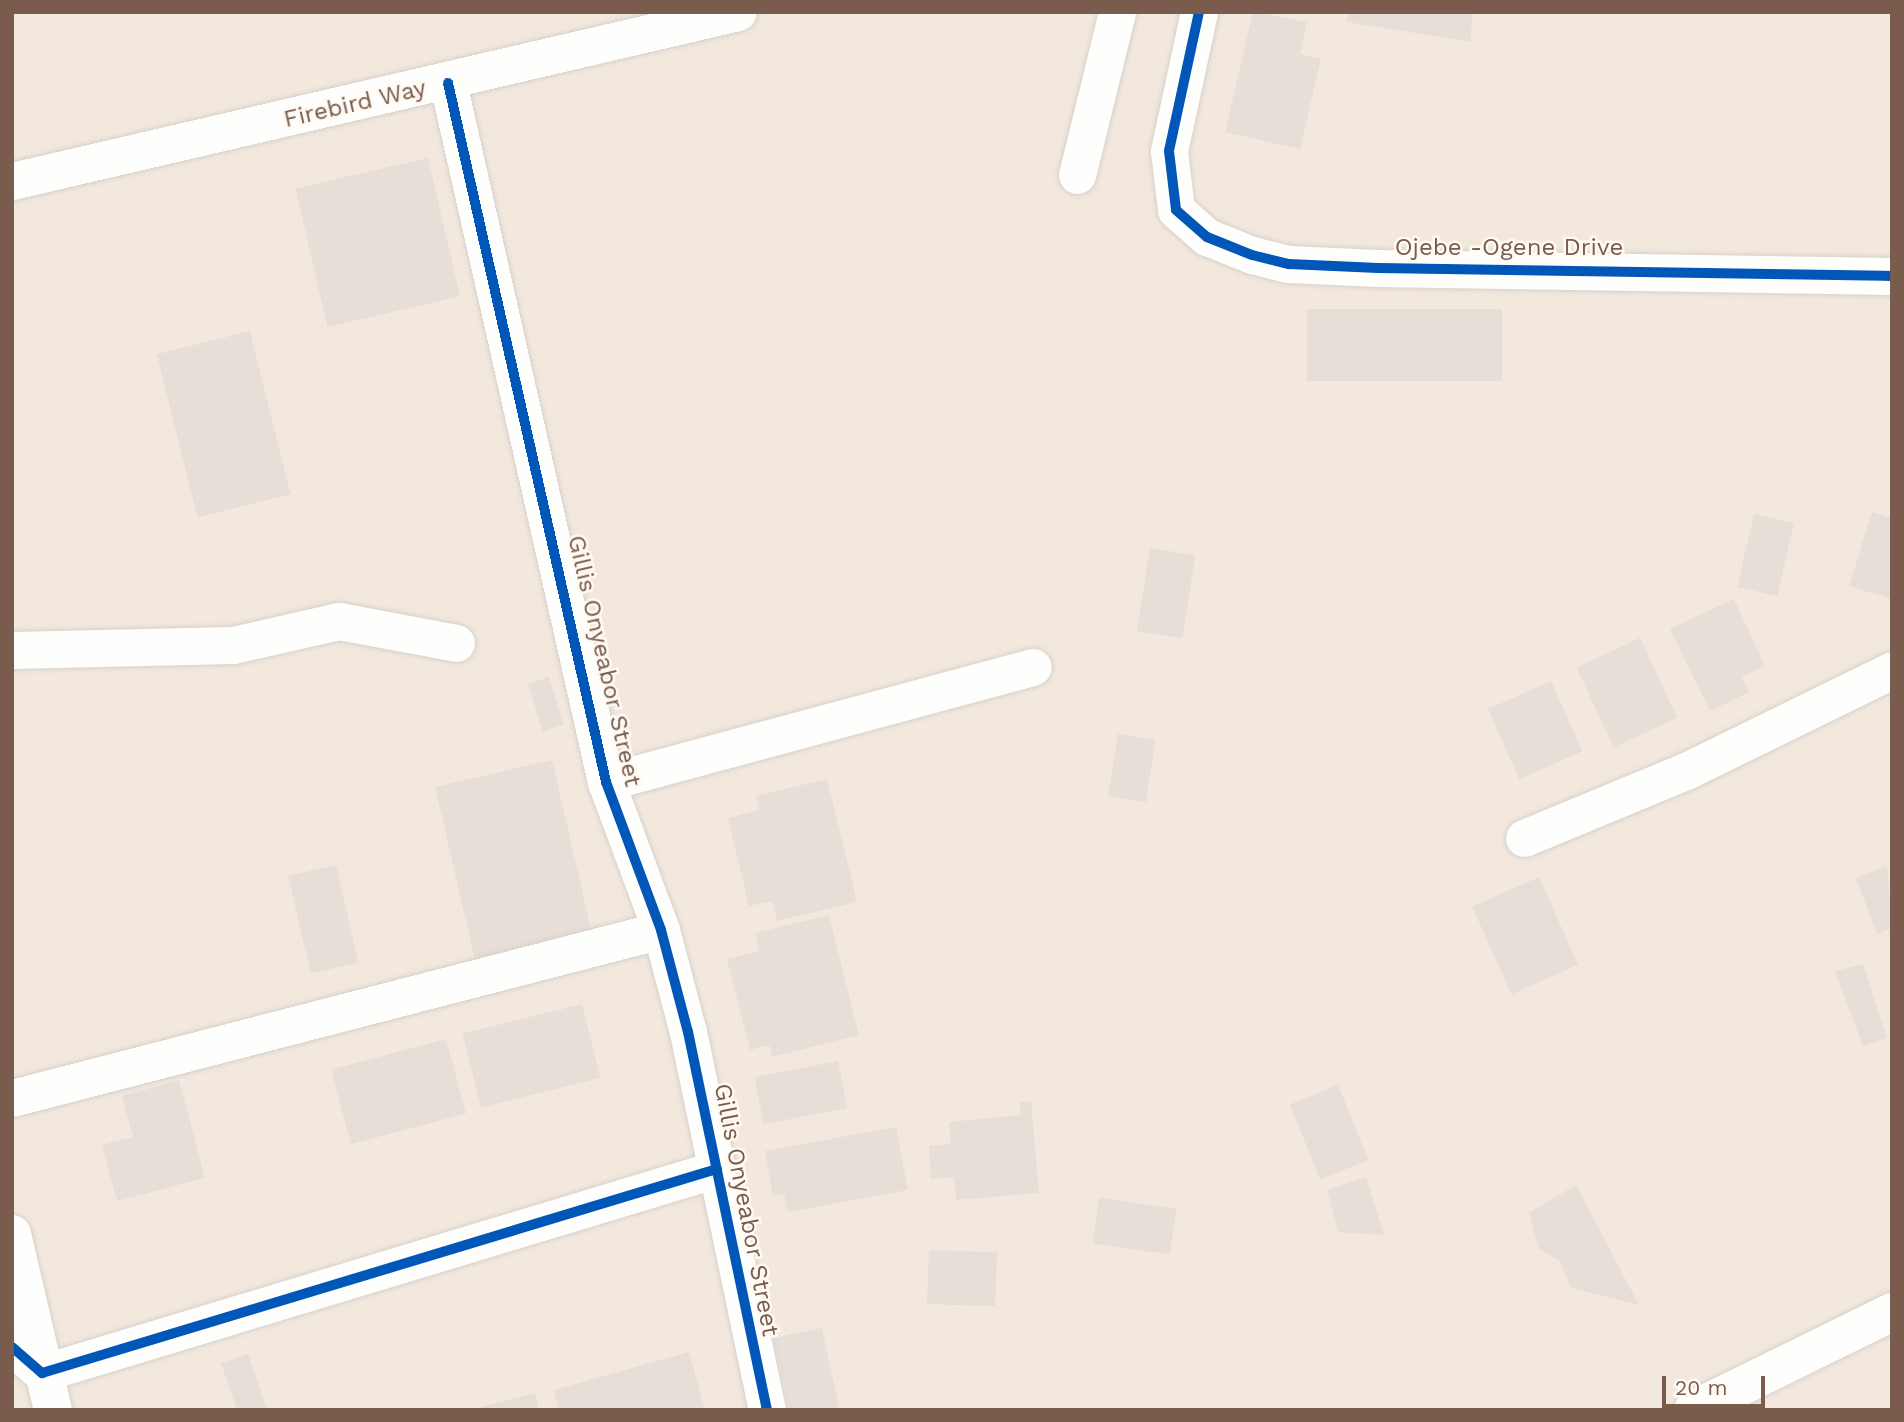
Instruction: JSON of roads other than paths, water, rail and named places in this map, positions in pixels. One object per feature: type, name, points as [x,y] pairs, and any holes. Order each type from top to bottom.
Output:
[{"type":"street","name":"Firebird Way","points":[[12,181],[448,83],[738,12]]},
{"type":"street","points":[[1077,175],[1117,12]]},
{"type":"street","name":"Ojebe -Ogene Drive","points":[[1199,12],[1175,103],[1169,175],[1177,210],[1207,237],[1289,264],[1892,276]]},
{"type":"street","name":"Gillis Onyeabor Street","points":[[448,83],[606,782],[661,930],[717,1169],[766,1410]]},
{"type":"street","points":[[12,650],[233,645],[339,621],[456,643]]},
{"type":"street","points":[[606,782],[1033,667]]},
{"type":"street","points":[[1524,838],[1686,771],[1892,670]]},
{"type":"street","points":[[12,1098],[661,930]]},
{"type":"street","points":[[42,1373],[717,1169]]},
{"type":"street","points":[[12,1234],[52,1410]]},
{"type":"street","points":[[1693,1410],[1892,1312]]},
{"type":"street","points":[[12,1347],[42,1373]]}]
